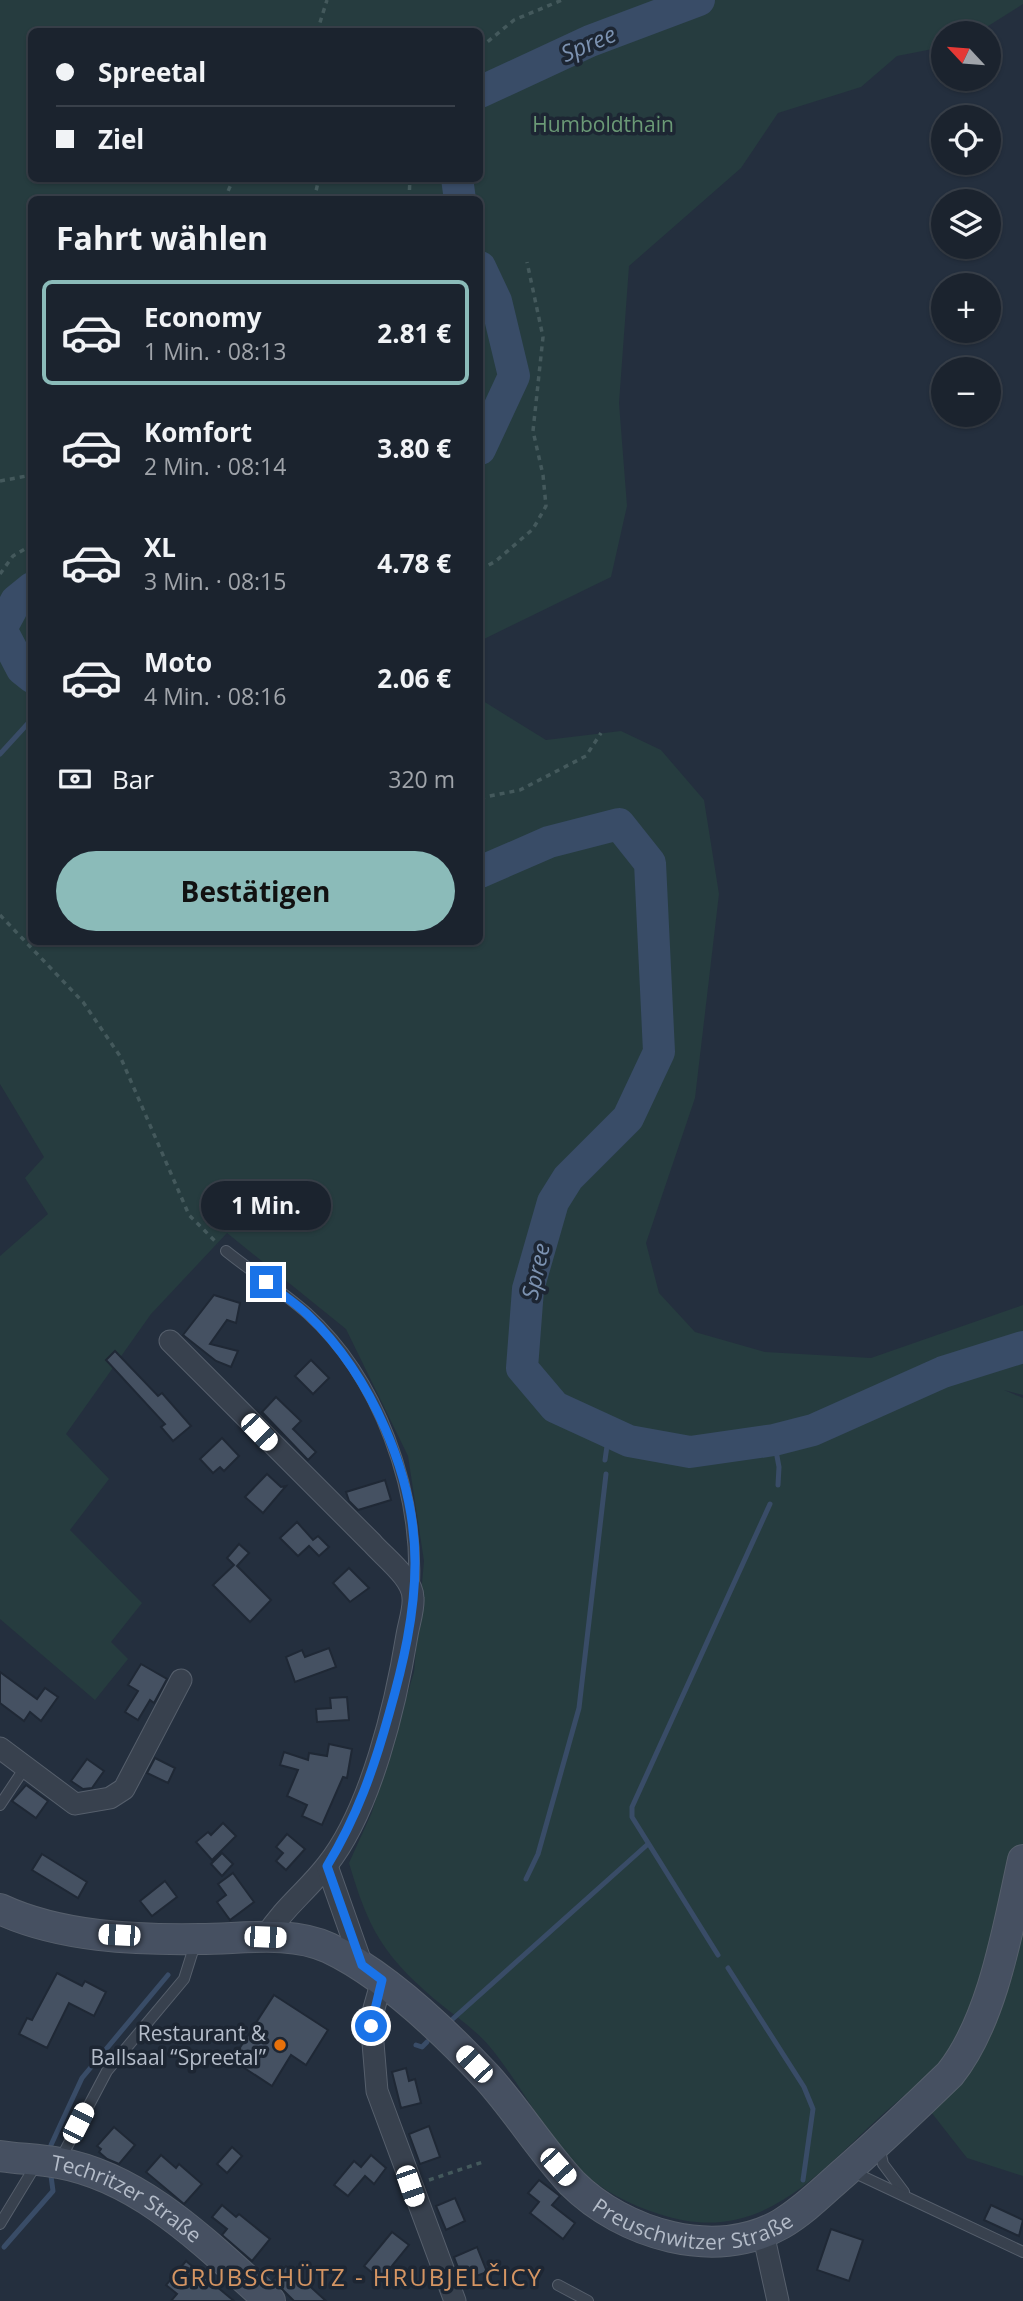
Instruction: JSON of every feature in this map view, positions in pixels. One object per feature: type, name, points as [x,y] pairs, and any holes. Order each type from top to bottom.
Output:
[{"type":"street","points":[[170,1341],[372,1544],[404,1578],[414,1596],[402,1669],[378,1758],[349,1828],[327,1866],[290,1902],[265,1937]]},
{"type":"street","points":[[0,1748],[75,1804],[110,1798],[124,1789],[181,1680]]},
{"type":"street","name":"Preuschwitzer Straße","points":[[0,1909],[23,1920],[60,1929],[197,1939],[265,1937],[309,1942],[372,1973],[487,2077],[558,2167],[591,2198],[644,2228],[691,2241],[739,2241],[762,2234],[809,2204],[950,2074],[975,2038],[983,2018],[1023,1860]]},
{"type":"street","points":[[327,1866],[372,1973],[371,2019],[377,2091],[410,2186],[455,2301]]},
{"type":"street","name":"Techritzer Straße","points":[[0,2156],[49,2162],[99,2176],[142,2198],[192,2233],[270,2301]]},
{"type":"street","points":[[762,2234],[778,2301]]},
{"type":"lane","points":[[226,1251],[307,1313],[349,1363],[382,1418],[396,1458],[408,1511],[415,1560],[414,1596]]},
{"type":"lane","points":[[0,1805],[26,1766]]},
{"type":"lane","points":[[0,2224],[49,2162],[107,2071],[184,1979],[197,1939]]},
{"type":"lane","points":[[878,2143],[883,2164],[908,2197]]},
{"type":"lane","points":[[847,2170],[1023,2252]]},
{"type":"lane","points":[[558,2285],[588,2301]]},
{"type":"path","points":[[318,28],[327,0]]},
{"type":"path","points":[[483,46],[514,20],[562,0]]},
{"type":"path","points":[[483,568],[496,561],[533,529],[545,506],[544,475],[533,431],[543,337],[527,262]]},
{"type":"path","points":[[0,481],[28,476]]},
{"type":"path","points":[[0,574],[13,556],[28,547]]},
{"type":"path","points":[[483,797],[520,790],[586,756],[601,733]]},
{"type":"path","points":[[0,915],[28,944]]},
{"type":"path","points":[[29,945],[83,1002],[120,1056],[189,1215],[226,1251]]},
{"type":"path","points":[[410,2186],[483,2162]]},
{"type":"green space","name":"Humboldthain","points":[[0,0],[1023,0],[1023,4],[996,21],[931,21],[931,49],[897,56],[861,87],[778,113],[741,168],[629,266],[619,403],[627,506],[611,577],[483,640],[483,196],[28,196],[28,945],[483,945],[483,701],[546,740],[621,731],[661,750],[704,800],[719,894],[695,1098],[646,1243],[659,1293],[695,1332],[765,1352],[871,1358],[1023,1305],[1023,1395],[1004,1390],[1023,1398],[1023,2176],[967,2158],[913,2089],[800,2189],[770,2207],[737,2219],[700,2222],[659,2214],[605,2189],[577,2167],[554,2139],[490,2047],[419,1986],[391,1956],[372,1925],[349,1863],[372,1812],[414,1672],[424,1561],[408,1456],[346,1329],[227,1233],[151,1314],[66,1434],[109,1479],[70,1530],[142,1603],[111,1642],[128,1659],[95,1700],[0,1619],[0,1256],[48,1214],[25,1178],[44,1157],[0,1084]]},
{"type":"building","points":[[214,1295],[240,1303],[236,1323],[227,1320],[210,1344],[238,1351],[231,1367],[216,1361],[183,1335]]},
{"type":"building","points":[[115,1351],[158,1396],[162,1393],[191,1426],[173,1441],[161,1427],[165,1424],[106,1360]]},
{"type":"building","points":[[311,1360],[329,1378],[313,1394],[295,1376]]},
{"type":"building","points":[[276,1397],[301,1421],[293,1429],[316,1452],[308,1460],[262,1412]]},
{"type":"building","points":[[222,1438],[239,1456],[224,1471],[220,1467],[213,1473],[200,1459]]},
{"type":"building","points":[[267,1474],[281,1487],[286,1486],[263,1513],[245,1497]]},
{"type":"building","points":[[385,1480],[391,1500],[358,1510],[349,1501],[346,1492]]},
{"type":"building","points":[[297,1522],[313,1540],[318,1536],[329,1547],[319,1556],[309,1546],[298,1556],[280,1538]]},
{"type":"building","points":[[239,1544],[249,1553],[237,1566],[271,1600],[250,1622],[213,1585],[234,1565],[227,1558]]},
{"type":"building","points":[[349,1568],[369,1588],[350,1602],[333,1583]]},
{"type":"building","points":[[329,1648],[336,1667],[295,1682],[286,1657],[302,1650],[305,1657]]},
{"type":"building","points":[[141,1664],[167,1679],[154,1703],[150,1700],[138,1720],[125,1712],[138,1691],[128,1685]]},
{"type":"building","points":[[0,1672],[37,1699],[45,1688],[58,1697],[41,1721],[30,1712],[24,1721],[0,1703]]},
{"type":"building","points":[[347,1697],[349,1720],[317,1722],[316,1709],[331,1708],[330,1698]]},
{"type":"building","points":[[329,1744],[352,1749],[347,1778],[343,1777],[322,1825],[302,1816],[307,1805],[287,1796],[298,1770],[280,1765],[284,1752],[308,1760],[309,1753],[327,1756]]},
{"type":"building","points":[[155,1758],[175,1768],[168,1783],[147,1773]]},
{"type":"building","points":[[87,1759],[104,1771],[92,1788],[83,1789],[71,1781]]},
{"type":"building","points":[[26,1785],[48,1801],[36,1818],[12,1801]]},
{"type":"building","points":[[223,1823],[236,1836],[212,1860],[196,1842],[208,1832],[211,1835]]},
{"type":"building","points":[[287,1834],[305,1849],[286,1870],[276,1861],[283,1853],[276,1847]]},
{"type":"building","points":[[222,1853],[233,1864],[222,1876],[211,1864]]},
{"type":"building","points":[[42,1854],[87,1882],[78,1898],[32,1870]]},
{"type":"building","points":[[233,1873],[254,1902],[230,1920],[217,1902],[226,1895],[218,1884]]},
{"type":"building","points":[[165,1881],[177,1897],[152,1916],[140,1901]]},
{"type":"building","points":[[57,1973],[82,1986],[85,1981],[106,1992],[94,2016],[69,2003],[47,2048],[19,2034],[27,2018],[32,2020]]},
{"type":"building","name":"Restaurant & Ballsaal “Spreetal”","points":[[274,1995],[328,2030],[306,2065],[291,2055],[272,2086],[232,2060]]},
{"type":"building","points":[[406,2068],[409,2081],[415,2079],[421,2103],[401,2108],[392,2072]]},
{"type":"building","points":[[429,2126],[440,2157],[420,2164],[409,2134]]},
{"type":"building","points":[[114,2127],[135,2145],[119,2164],[107,2159],[97,2146]]},
{"type":"building","points":[[232,2147],[242,2156],[227,2173],[217,2164]]},
{"type":"building","points":[[161,2155],[176,2168],[179,2164],[202,2184],[184,2204],[146,2172]]},
{"type":"building","points":[[371,2155],[386,2168],[374,2184],[365,2176],[348,2196],[334,2185],[354,2161],[361,2167]]},
{"type":"building","points":[[539,2180],[560,2196],[552,2205],[575,2223],[563,2239],[530,2213],[539,2202],[528,2193]]},
{"type":"building","points":[[455,2198],[465,2221],[446,2230],[436,2206]]},
{"type":"building","points":[[222,2205],[236,2217],[239,2214],[270,2239],[252,2261],[222,2235],[227,2229],[212,2217]]},
{"type":"building","points":[[991,2205],[1023,2220],[1019,2236],[984,2220]]},
{"type":"building","points":[[831,2229],[863,2240],[849,2281],[817,2270]]},
{"type":"building","points":[[392,2232],[409,2245],[391,2267],[398,2272],[387,2285],[364,2266]]},
{"type":"building","points":[[477,2247],[487,2272],[463,2281],[454,2257]]},
{"type":"building","points":[[186,2261],[234,2301],[171,2301],[177,2294],[166,2285]]},
{"type":"building","points":[[286,2266],[326,2301],[294,2301],[273,2280]]},
{"type":"waterway","name":"Spree","points":[[483,91],[590,41],[699,0]]},
{"type":"waterway","name":"Spree","points":[[458,182],[459,196]]},
{"type":"waterway","name":"Spree","points":[[483,273],[496,301],[514,376],[483,443]]},
{"type":"waterway","name":"Spree","points":[[28,591],[16,601],[1,629],[22,669],[28,674]]},
{"type":"waterway","points":[[0,754],[28,723]]},
{"type":"waterway","name":"Spree","points":[[483,871],[549,842],[619,824],[650,863],[659,1052],[628,1118],[568,1178],[553,1202],[528,1289],[522,1368],[555,1407],[629,1441],[690,1452],[774,1440],[813,1430],[943,1372],[1023,1347]]},
{"type":"waterway","points":[[605,1460],[609,1432]]},
{"type":"waterway","points":[[774,1440],[779,1467],[778,1485]]},
{"type":"waterway","points":[[526,1879],[538,1854],[579,1708],[606,1474]]},
{"type":"waterway","points":[[718,1955],[632,1817],[632,1807],[770,1504]]},
{"type":"waterway","points":[[446,2025],[648,1844]]},
{"type":"waterway","points":[[728,1968],[804,2087],[813,2109],[803,2180]]},
{"type":"waterway","points":[[51,2145],[82,2078],[168,1975]]},
{"type":"waterway","points":[[416,2045],[422,2047],[427,2042]]},
{"type":"waterway","points":[[4,2247],[53,2191],[51,2176]]},
{"type":"place","name":"Restaurant & Ballsaal “Spreetal”","points":[[280,2045]]},
{"type":"district","name":"GRUBSCHÜTZ - HRUBJELČICY","points":[[357,2276]]},
{"type":"route","points":[[266,1282],[307,1313],[330,1338],[349,1363],[382,1418],[396,1458],[412,1535],[415,1560],[414,1596],[402,1669],[369,1783],[343,1840],[327,1866],[351,1941],[362,1965],[382,1980],[371,2026]]}]
